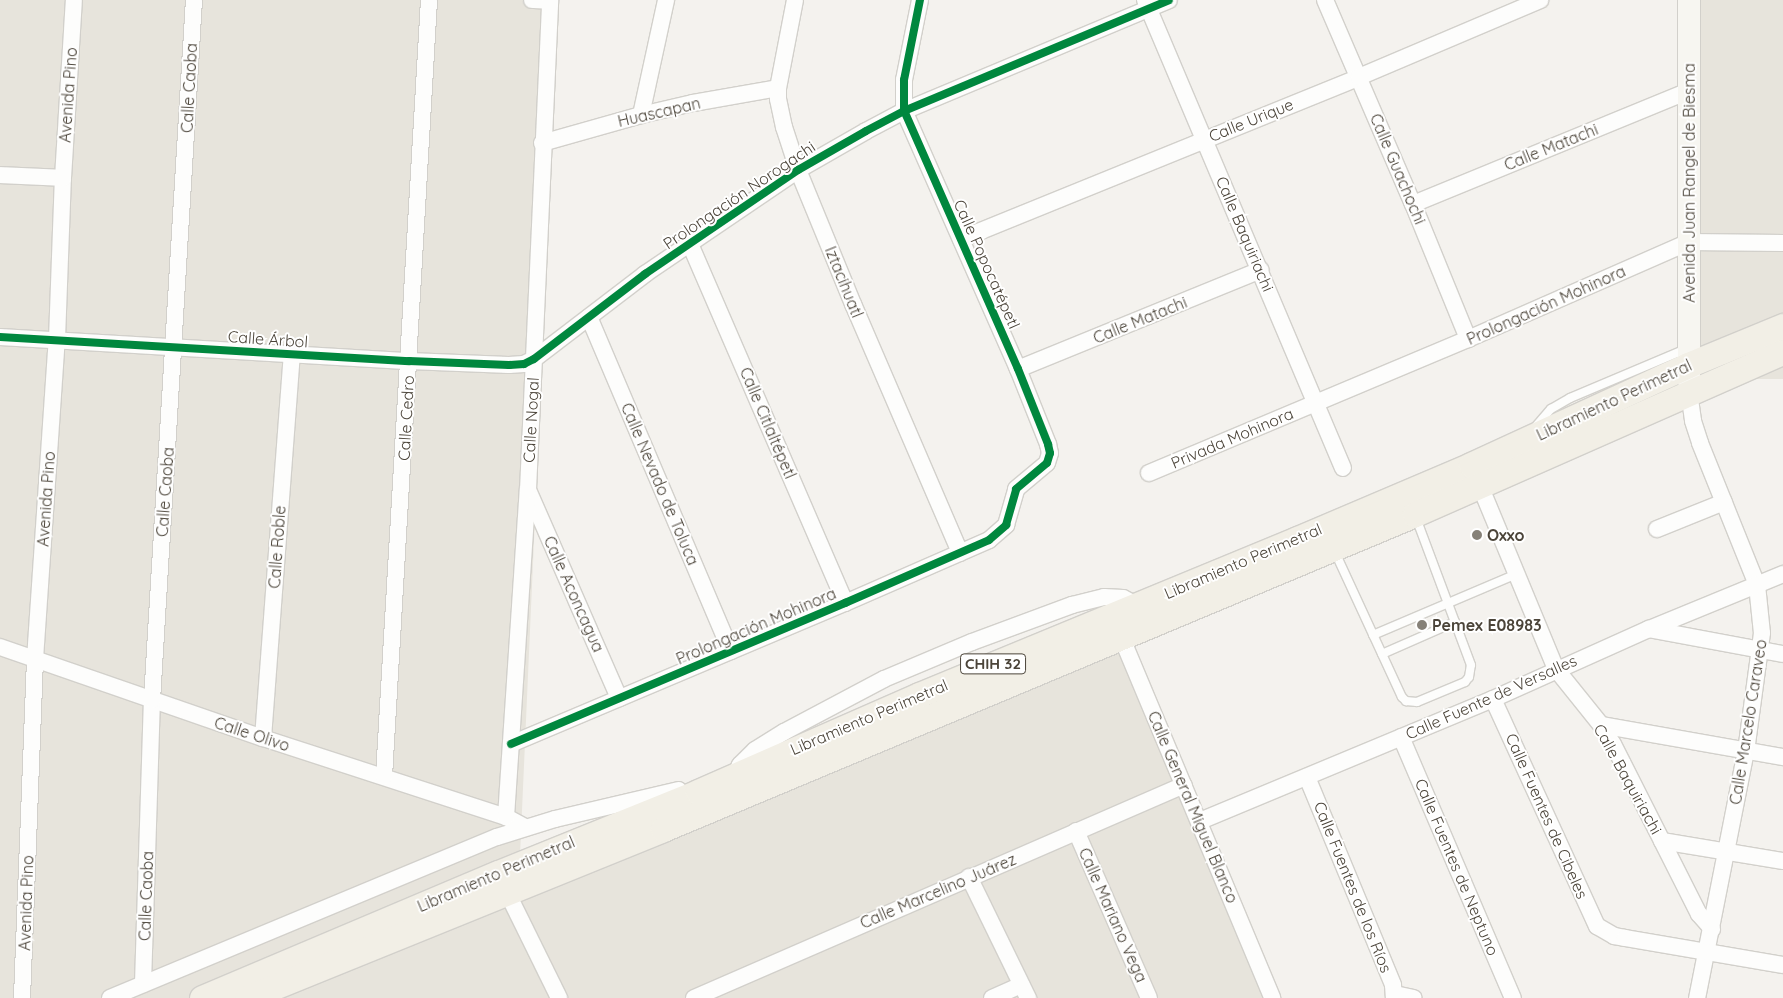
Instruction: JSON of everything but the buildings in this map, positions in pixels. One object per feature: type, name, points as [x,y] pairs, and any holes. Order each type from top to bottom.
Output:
[{"type":"main road","name":"Libramiento Perimetral","points":[[248,998],[735,775],[919,695],[1334,548],[1415,514],[1527,440],[1608,392],[1688,357],[1783,326]]},
{"type":"main road","name":"Libramiento Perimetral","points":[[202,998],[502,882],[646,836],[1117,626],[1137,605],[1475,476],[1689,392],[1783,352]]},
{"type":"street","name":"Avenida Pino","points":[[22,998],[35,659],[57,339],[63,178],[74,0]]},
{"type":"street","name":"Calle Caoba","points":[[143,984],[152,700],[194,0]]},
{"type":"street","name":"Calle Cedro","points":[[384,776],[429,0]]},
{"type":"street","points":[[532,0],[550,0]]},
{"type":"street","name":"Calle Nogal","points":[[506,817],[528,490],[542,143],[550,0]]},
{"type":"street","points":[[641,115],[666,0]]},
{"type":"street","name":"Iztacihuatl","points":[[795,0],[778,88],[778,99],[784,127],[798,170],[856,313],[960,553]]},
{"type":"street","name":"Calle Popocatépetl","points":[[920,0],[904,80],[904,111],[1018,369],[1050,453],[1044,467],[1016,489],[1006,525]]},
{"type":"street","name":"Prolongación Norogachi","points":[[534,359],[646,274],[798,170],[904,111],[1147,4],[1169,0]]},
{"type":"street","name":"Calle Guachochi","points":[[1325,0],[1413,204],[1468,339]]},
{"type":"street","name":"Calle Urique","points":[[961,239],[1205,138],[1359,77],[1540,0]]},
{"type":"street","name":"Avenida Juan Rangel de Biesma","points":[[1688,357],[1689,0]]},
{"type":"street","name":"Calle Baquiriachi","points":[[1147,4],[1344,468]]},
{"type":"street","name":"Huascapan","points":[[542,143],[641,115],[778,88]]},
{"type":"street","name":"Calle Matachi","points":[[1413,204],[1689,91]]},
{"type":"street","points":[[0,175],[63,178]]},
{"type":"street","name":"Prolongación Mohinora","points":[[1316,403],[1689,242],[1783,244]]},
{"type":"street","name":"Calle Citlaltépetl","points":[[690,244],[845,603]]},
{"type":"street","name":"Calle Matachi","points":[[1018,369],[1261,270]]},
{"type":"street","name":"Calle Nevado de Toluca","points":[[589,317],[731,651]]},
{"type":"street","name":"Calle Árbol","points":[[0,337],[409,361],[509,365],[524,364],[534,359]]},
{"type":"street","name":"Calle Roble","points":[[263,738],[292,355]]},
{"type":"street","name":"Calle Marcelo Caraveo","points":[[1688,357],[1689,392],[1693,421],[1757,584],[1761,607],[1762,650],[1746,751],[1708,952],[1697,998]]},
{"type":"street","name":"Privada Mohinora","points":[[1149,473],[1316,403]]},
{"type":"street","name":"Calle Baquiriachi","points":[[1475,476],[1556,669],[1601,725],[1699,914],[1712,929]]},
{"type":"street","name":"Calle Aconcagua","points":[[528,490],[619,698]]},
{"type":"street","points":[[1657,529],[1724,502]]},
{"type":"street","name":"Prolongación Mohinora","points":[[511,744],[960,553],[997,535],[1006,525]]},
{"type":"street","name":"Calle Fuente de Versalles","points":[[1200,822],[1493,698],[1649,629],[1783,574]]},
{"type":"street","points":[[735,775],[740,765],[755,750],[784,732],[884,679],[972,642],[1072,605],[1104,597],[1123,598],[1137,605]]},
{"type":"street","name":"Calle General Miguel Blanco","points":[[1117,626],[1272,998]]},
{"type":"street","points":[[1649,629],[1783,654]]},
{"type":"street","name":"Calle Olivo","points":[[0,647],[263,738],[506,817]]},
{"type":"street","name":"Calle Fuentes de Cibeles","points":[[1493,698],[1543,804],[1591,916],[1604,931],[1625,938],[1708,952]]},
{"type":"street","points":[[1601,725],[1783,758]]},
{"type":"street","name":"Calle Fuentes de Neptuno","points":[[1401,737],[1513,998]]},
{"type":"street","name":"Calle Fuentes de los Ríos","points":[[1308,777],[1393,985],[1394,996]]},
{"type":"street","name":"Calle Marcelino Juárez","points":[[694,998],[1184,785]]},
{"type":"street","points":[[110,998],[525,827],[688,788],[698,792]]},
{"type":"street","points":[[506,817],[525,827]]},
{"type":"street","name":"Calle Mariano Vega","points":[[1076,831],[1149,998]]},
{"type":"street","points":[[1662,841],[1783,861]]},
{"type":"street","points":[[969,877],[1025,991],[992,998]]},
{"type":"street","points":[[502,882],[559,998]]},
{"type":"street","points":[[1708,952],[1783,965]]},
{"type":"street","points":[[1394,996],[1414,998]]},
{"type":"lane","points":[[1334,548],[1402,697],[1406,700],[1417,702],[1465,682],[1470,677],[1471,665],[1415,514]]},
{"type":"lane","points":[[1373,635],[1517,574]]},
{"type":"lane","points":[[1382,654],[1455,622]]},
{"type":"shaded area","points":[[0,0],[558,0],[519,878],[1124,625],[1281,998],[0,998]]},
{"type":"shaded area","points":[[1691,0],[1783,0],[1783,379],[1691,379]]},
{"type":"cycle path","points":[[511,744],[989,540],[1006,525],[1016,489],[1047,463],[1050,453],[1048,444],[1018,369],[904,111],[904,80],[920,0]]},
{"type":"cycle path","points":[[0,337],[409,361],[524,364],[534,359],[645,274],[798,170],[866,131],[904,111],[1169,0]]},
{"type":"place","name":"Oxxo","points":[[1477,535]]},
{"type":"place","name":"Pemex E08983","points":[[1422,625]]}]
